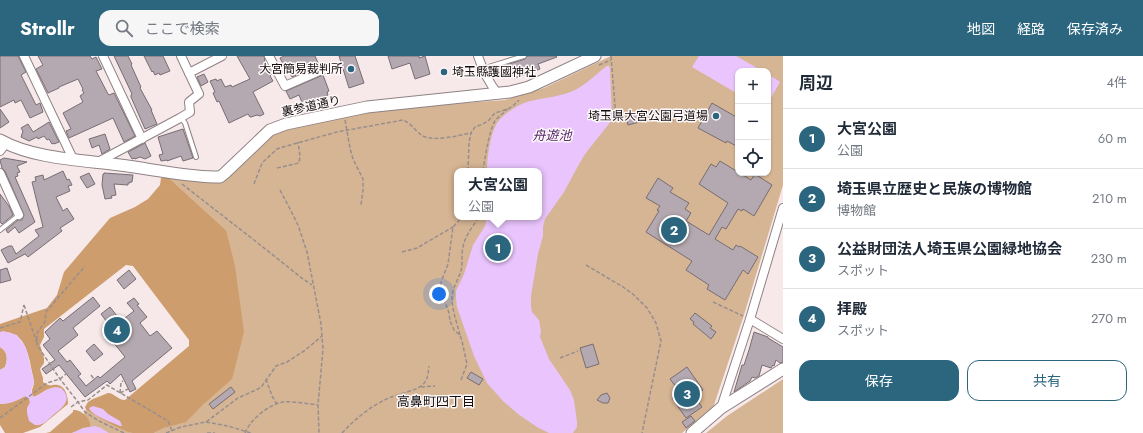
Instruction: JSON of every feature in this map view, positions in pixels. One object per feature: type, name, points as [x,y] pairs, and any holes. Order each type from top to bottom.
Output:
[{"type":"street","points":[[24,56],[73,159]]},
{"type":"street","points":[[103,56],[142,139]]},
{"type":"street","points":[[98,162],[190,112],[189,102],[199,94],[181,56]]},
{"type":"street","points":[[189,73],[222,56]]},
{"type":"street","points":[[269,56],[285,86],[324,69]]},
{"type":"street","points":[[478,56],[482,69],[490,84],[498,94]]},
{"type":"street","name":"裏参道通り","points":[[2,145],[73,159],[203,177],[220,177],[256,142],[276,127],[309,118],[367,107],[510,92],[529,87],[594,62]]},
{"type":"street","points":[[0,173],[19,215]]},
{"type":"street","points":[[721,408],[783,208]]},
{"type":"street","points":[[748,318],[783,339]]},
{"type":"street","points":[[692,433],[721,408],[783,369]]},
{"type":"lane","points":[[482,69],[524,56]]},
{"type":"lane","points":[[180,118],[185,123],[196,157]]},
{"type":"lane","points":[[0,230],[19,215]]},
{"type":"path","points":[[611,56],[616,118],[643,111],[644,116],[660,112],[674,121]]},
{"type":"path","points":[[594,62],[612,60]]},
{"type":"path","points":[[483,168],[495,121],[519,99]]},
{"type":"path","points":[[468,168],[471,133],[476,127],[489,120],[495,113],[507,110]]},
{"type":"path","points":[[343,112],[353,159],[363,179],[362,205]]},
{"type":"path","points":[[254,184],[262,163],[283,146],[298,142],[376,124],[403,120],[423,136],[430,138],[471,133]]},
{"type":"path","points":[[277,168],[299,163],[300,156],[298,142]]},
{"type":"path","points":[[179,182],[303,280],[313,285]]},
{"type":"path","points":[[280,190],[289,207],[307,252],[318,307],[323,355],[318,405],[319,433]]},
{"type":"path","points":[[402,252],[423,244],[453,227],[459,220]]},
{"type":"path","points":[[461,380],[467,364],[452,298],[463,262],[463,246],[468,233],[477,220]]},
{"type":"path","points":[[453,227],[448,264],[441,282],[442,293],[449,313],[450,321],[454,330],[460,335]]},
{"type":"path","points":[[586,265],[624,287],[634,295],[648,308],[656,323],[661,341],[642,433]]},
{"type":"path","points":[[37,345],[37,333],[45,322],[46,312],[85,266]]},
{"type":"path","points":[[713,302],[748,318]]},
{"type":"path","points":[[0,328],[20,322],[24,306],[37,345],[85,412],[99,421],[124,433]]},
{"type":"path","points":[[206,422],[238,398],[258,389],[262,386],[276,366],[287,362],[304,351],[322,336]]},
{"type":"path","points":[[560,358],[578,351]]},
{"type":"path","points":[[421,387],[428,377],[429,366]]},
{"type":"path","points":[[0,418],[47,383],[60,379],[66,374]]},
{"type":"path","points":[[91,375],[94,379]]},
{"type":"path","points":[[266,379],[272,396],[277,404]]},
{"type":"path","points":[[120,393],[121,382],[123,381]]},
{"type":"path","points":[[71,407],[78,402],[88,400],[107,385],[168,422],[172,431]]},
{"type":"path","points":[[342,433],[353,421],[384,401],[421,387],[435,386]]},
{"type":"path","points":[[120,393],[128,389]]},
{"type":"path","points":[[245,432],[252,421],[260,414],[277,404],[288,402],[318,405]]},
{"type":"path","points":[[166,433],[181,427],[206,422],[228,426],[251,433]]},
{"type":"path","points":[[207,433],[215,433]]},
{"type":"shaded area","points":[[611,56],[783,56],[783,185],[744,315],[713,408],[682,433],[154,433],[186,421],[205,403],[226,230],[169,178],[218,182],[278,130],[368,110],[505,100],[544,88]]},
{"type":"shaded area","points":[[161,178],[169,178],[226,230],[235,266],[244,332],[232,379],[186,422],[164,428],[154,433],[128,432],[112,425],[86,410],[85,407],[88,402],[108,393],[125,400],[189,346],[189,340],[133,266],[126,265],[44,329],[44,337],[40,345],[44,358],[44,363],[40,369],[43,382],[50,385],[61,386],[67,395],[68,404],[40,427],[23,433],[5,433],[0,425],[0,404],[13,402],[25,396],[29,398],[30,402],[64,392],[61,388],[56,387],[46,390],[33,397],[32,391],[34,381],[27,350],[18,337],[7,332],[0,332],[0,324],[47,308],[57,295],[64,272],[110,218],[135,207],[148,199],[160,185]]},
{"type":"shaded area","points":[[0,347],[6,353],[7,361],[5,367],[0,370]]},
{"type":"shaded area","points":[[783,379],[783,433],[706,433],[727,416]]},
{"type":"shaded area","points":[[73,410],[79,411],[88,418],[90,427],[83,428],[72,433],[46,433],[50,432],[73,412]]},
{"type":"shaded area","points":[[86,410],[112,425],[132,433],[73,433]]},
{"type":"water","points":[[699,56],[736,56],[757,68],[735,68],[735,92],[692,67]]},
{"type":"water","name":"舟遊池","points":[[609,66],[612,120],[585,154],[564,192],[545,219],[531,296],[532,312],[539,320],[541,331],[540,337],[549,359],[570,390],[574,400],[577,422],[577,427],[573,433],[549,433],[518,414],[503,401],[487,383],[474,356],[457,307],[456,291],[464,274],[473,245],[485,226],[486,220],[542,220],[542,168],[487,168],[489,147],[492,134],[497,123],[508,112],[521,104],[565,94],[579,88]]},
{"type":"water","points":[[771,76],[780,82],[771,98]]},
{"type":"water","points":[[3,331],[17,335],[26,348],[34,382],[31,391],[33,397],[56,387],[61,388],[65,392],[67,400],[63,407],[42,424],[35,425],[29,421],[27,408],[30,402],[29,398],[25,396],[13,402],[0,404],[0,370],[5,367],[7,361],[5,351],[0,347],[0,332]]},
{"type":"water","points":[[93,406],[103,409],[108,414],[120,421],[122,426],[107,421],[94,414],[89,408]]},
{"type":"water","points":[[95,426],[109,433],[72,433],[83,428]]},
{"type":"building","points":[[0,56],[18,56],[26,72],[21,75],[36,105],[40,103],[43,112],[30,118],[21,100],[15,103],[14,100],[0,107]]},
{"type":"building","points":[[38,56],[90,56],[92,59],[96,57],[102,69],[96,71],[108,94],[114,93],[135,136],[124,142],[113,118],[69,138],[66,131],[71,129],[63,113],[83,102],[80,96],[84,93],[82,90],[83,89],[78,79],[48,93],[36,69],[43,65]]},
{"type":"building","points":[[114,56],[128,56],[141,87],[140,88],[152,110],[157,124],[145,129],[131,97],[132,94]]},
{"type":"building","points":[[144,56],[163,56],[170,71],[160,75],[159,73],[155,75]]},
{"type":"building","points":[[237,56],[264,56],[264,60],[272,74],[270,76],[273,81],[253,92],[264,114],[250,117],[248,114],[229,123],[219,101],[217,102],[213,93],[215,92],[210,81],[216,79],[217,81],[221,79],[225,87],[231,85],[232,87],[250,79]]},
{"type":"building","points":[[284,56],[315,56],[319,65],[292,77],[280,58]]},
{"type":"building","name":"大宮簡易裁判所","points":[[339,56],[355,56],[364,83],[349,88]]},
{"type":"building","points":[[388,56],[419,56],[419,58],[425,56],[430,74],[415,79],[410,63],[392,69]]},
{"type":"building","points":[[527,56],[557,57],[538,64],[540,69],[521,76],[514,78],[511,72],[506,74],[503,66],[525,59]]},
{"type":"building","points":[[204,74],[208,82],[201,86],[197,77]]},
{"type":"building","points":[[323,75],[329,91],[327,92],[328,95],[303,105],[299,95],[290,99],[286,91]]},
{"type":"building","points":[[712,103],[735,116],[735,145],[727,141],[726,143],[698,128]]},
{"type":"building","points":[[0,109],[9,122],[0,128]]},
{"type":"building","points":[[641,113],[643,121],[628,125],[626,117]]},
{"type":"building","points":[[49,122],[59,142],[52,144],[49,139],[47,140],[44,136],[38,139],[37,137],[29,141],[21,137],[23,131],[21,128],[28,124],[33,132]]},
{"type":"building","points":[[183,129],[193,158],[183,161],[181,156],[167,161],[161,161],[159,155],[163,154],[158,137]]},
{"type":"building","points":[[105,134],[110,149],[102,154],[99,145],[92,148],[89,139]]},
{"type":"building","points":[[145,143],[151,156],[145,159],[140,157],[132,159],[128,152]]},
{"type":"building","points":[[4,158],[27,162],[17,166],[20,172],[17,173],[18,176],[15,177],[35,222],[19,233],[15,227],[8,233],[6,230],[18,220],[22,220],[24,215],[5,171],[2,168],[0,160]]},
{"type":"building","points":[[720,161],[735,170],[735,176],[745,176],[751,180],[754,176],[758,176],[772,185],[754,216],[743,209],[742,211],[738,209],[726,229],[722,227],[715,239],[733,250],[736,245],[739,247],[740,246],[758,257],[748,274],[743,270],[725,300],[707,289],[709,285],[686,270],[692,261],[646,232],[659,211],[657,210],[660,206],[646,198],[658,178],[673,188],[670,192],[689,203],[685,209],[691,213],[686,221],[709,235],[728,203],[699,184],[711,164],[716,167]]},
{"type":"building","points":[[63,171],[67,180],[69,179],[72,185],[68,186],[70,191],[56,197],[63,211],[67,208],[74,219],[60,228],[62,231],[28,257],[25,254],[8,263],[1,250],[12,246],[16,254],[39,236],[35,230],[43,227],[32,182],[36,181],[35,177],[43,175],[44,180]]},
{"type":"building","points":[[89,173],[95,184],[87,188],[80,177]]},
{"type":"building","points":[[104,173],[133,175],[132,182],[128,183],[128,185],[114,184],[116,195],[111,196],[112,198],[105,199],[102,185]]},
{"type":"building","points":[[0,194],[9,206],[13,215],[2,224],[0,222]]},
{"type":"building","points":[[7,268],[11,280],[0,283],[0,270]]},
{"type":"building","points":[[129,270],[136,279],[124,289],[117,280]]},
{"type":"building","points":[[93,297],[100,306],[73,328],[78,335],[58,351],[67,362],[70,360],[81,374],[78,376],[86,386],[98,376],[100,378],[125,357],[106,333],[108,331],[106,329],[110,326],[101,314],[110,307],[121,321],[134,311],[127,303],[134,298],[139,304],[137,305],[147,317],[140,323],[150,336],[157,331],[172,348],[132,381],[136,389],[130,392],[121,374],[110,384],[107,381],[85,397],[59,365],[46,374],[42,369],[55,360],[43,345],[50,339],[45,332],[60,318],[63,321]]},
{"type":"building","points":[[695,313],[712,326],[710,328],[716,332],[711,339],[693,324],[694,322],[690,319]]},
{"type":"building","points":[[754,332],[768,337],[783,347],[783,362],[780,363],[776,360],[774,366],[773,365],[771,368],[762,365],[759,376],[755,378],[752,377],[750,381],[734,392],[742,365],[744,365],[749,350]]},
{"type":"building","points":[[94,344],[103,354],[94,361],[86,351]]},
{"type":"building","points":[[593,344],[599,364],[586,368],[580,348]]},
{"type":"building","points":[[687,367],[703,390],[694,396],[702,407],[686,418],[672,398],[680,392],[670,379]]},
{"type":"building","points":[[471,372],[483,379],[479,385],[467,378]]},
{"type":"building","points":[[231,387],[235,392],[213,409],[209,404]]},
{"type":"building","points":[[607,393],[610,398],[608,403],[603,403],[597,400],[601,395]]},
{"type":"building","points":[[691,416],[695,421],[686,428],[682,422]]},
{"type":"place","name":"大宮簡易裁判所","points":[[351,69]]},
{"type":"place","name":"埼玉縣護國神社","points":[[444,72]]},
{"type":"place","name":"埼玉県大宮公園弓道場","points":[[716,116]]},
{"type":"place","name":"埼玉県立歴史と民族の博物館","points":[[674,230]]},
{"type":"place","name":"大宮公園","points":[[498,248]]},
{"type":"place","name":"拝殿","points":[[117,330]]},
{"type":"place","name":"公益財団法人埼玉県公園緑地協会","points":[[687,394]]},
{"type":"district","name":"高鼻町四丁目","points":[[436,401]]}]
